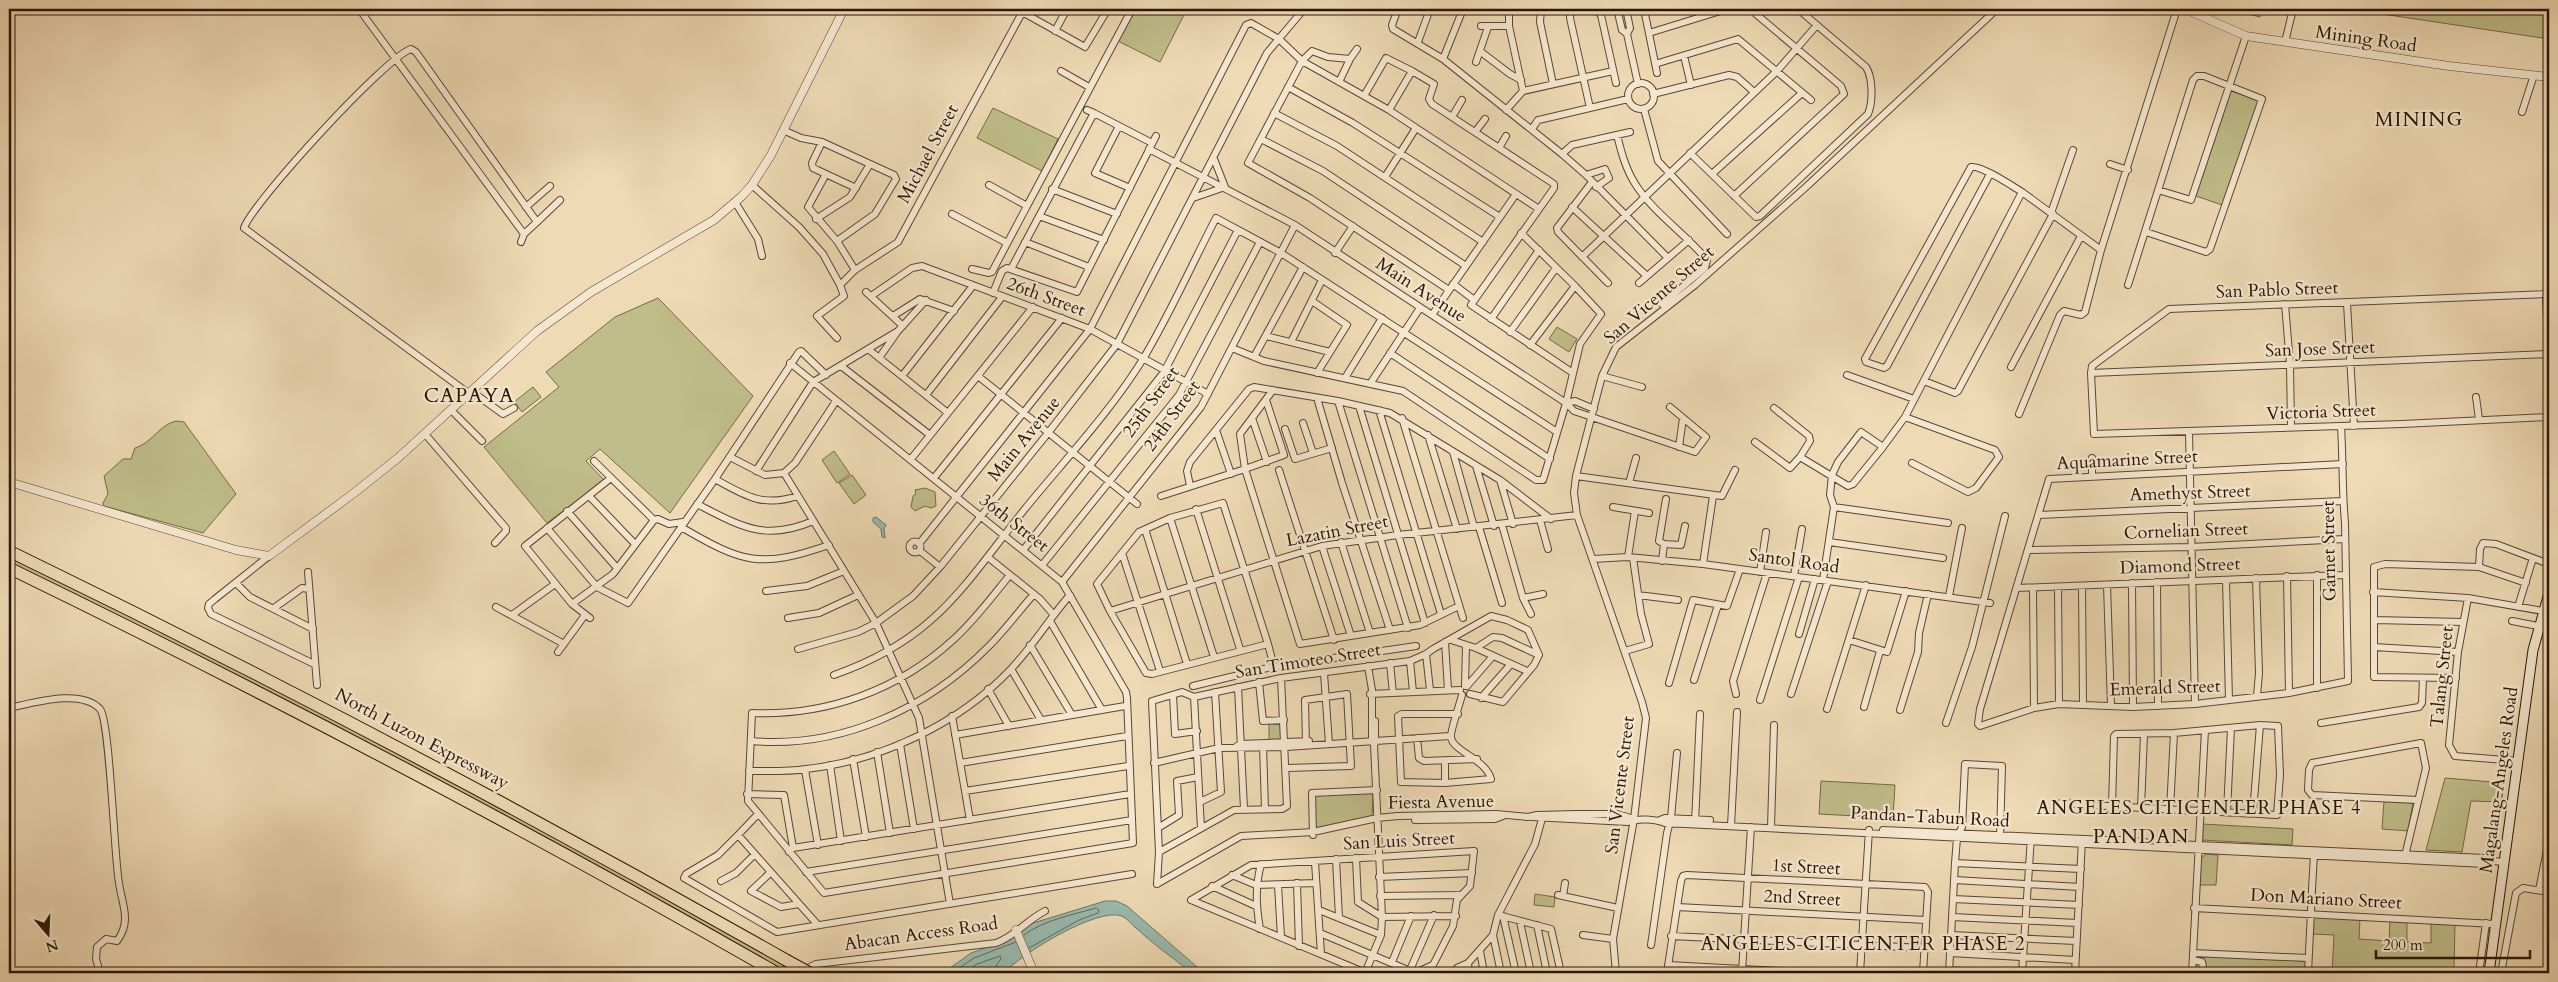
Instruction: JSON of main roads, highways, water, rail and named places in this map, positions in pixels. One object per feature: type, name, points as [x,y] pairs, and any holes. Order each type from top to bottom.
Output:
[{"type":"highway","name":"North Luzon Expressway","points":[[9,551],[410,752],[622,866],[810,973]]},
{"type":"highway","name":"North Luzon Expressway","points":[[9,568],[307,716],[604,875],[773,971]]},
{"type":"main road","name":"Magalang-Angeles Road","points":[[2484,972],[2491,923],[2504,862],[2538,626],[2549,595]]},
{"type":"water","points":[[876,517],[886,525],[884,529],[885,538],[882,537],[881,529],[873,522],[873,518]]},
{"type":"water","points":[[1105,901],[1116,901],[1127,906],[1204,973],[1193,973],[1124,917],[1110,915],[1095,918],[1060,934],[1026,955],[1004,973],[943,973],[971,953],[1011,939],[1030,924]]},
{"type":"district","name":"MINING","points":[[2419,119]]},
{"type":"district","name":"CAPAYA","points":[[469,395]]},
{"type":"district","name":"ANGELES CITICENTER PHASE 4","points":[[2199,808]]},
{"type":"district","name":"PANDAN","points":[[2141,836]]},
{"type":"district","name":"ANGELES CITICENTER PHASE 2","points":[[1863,944]]}]
